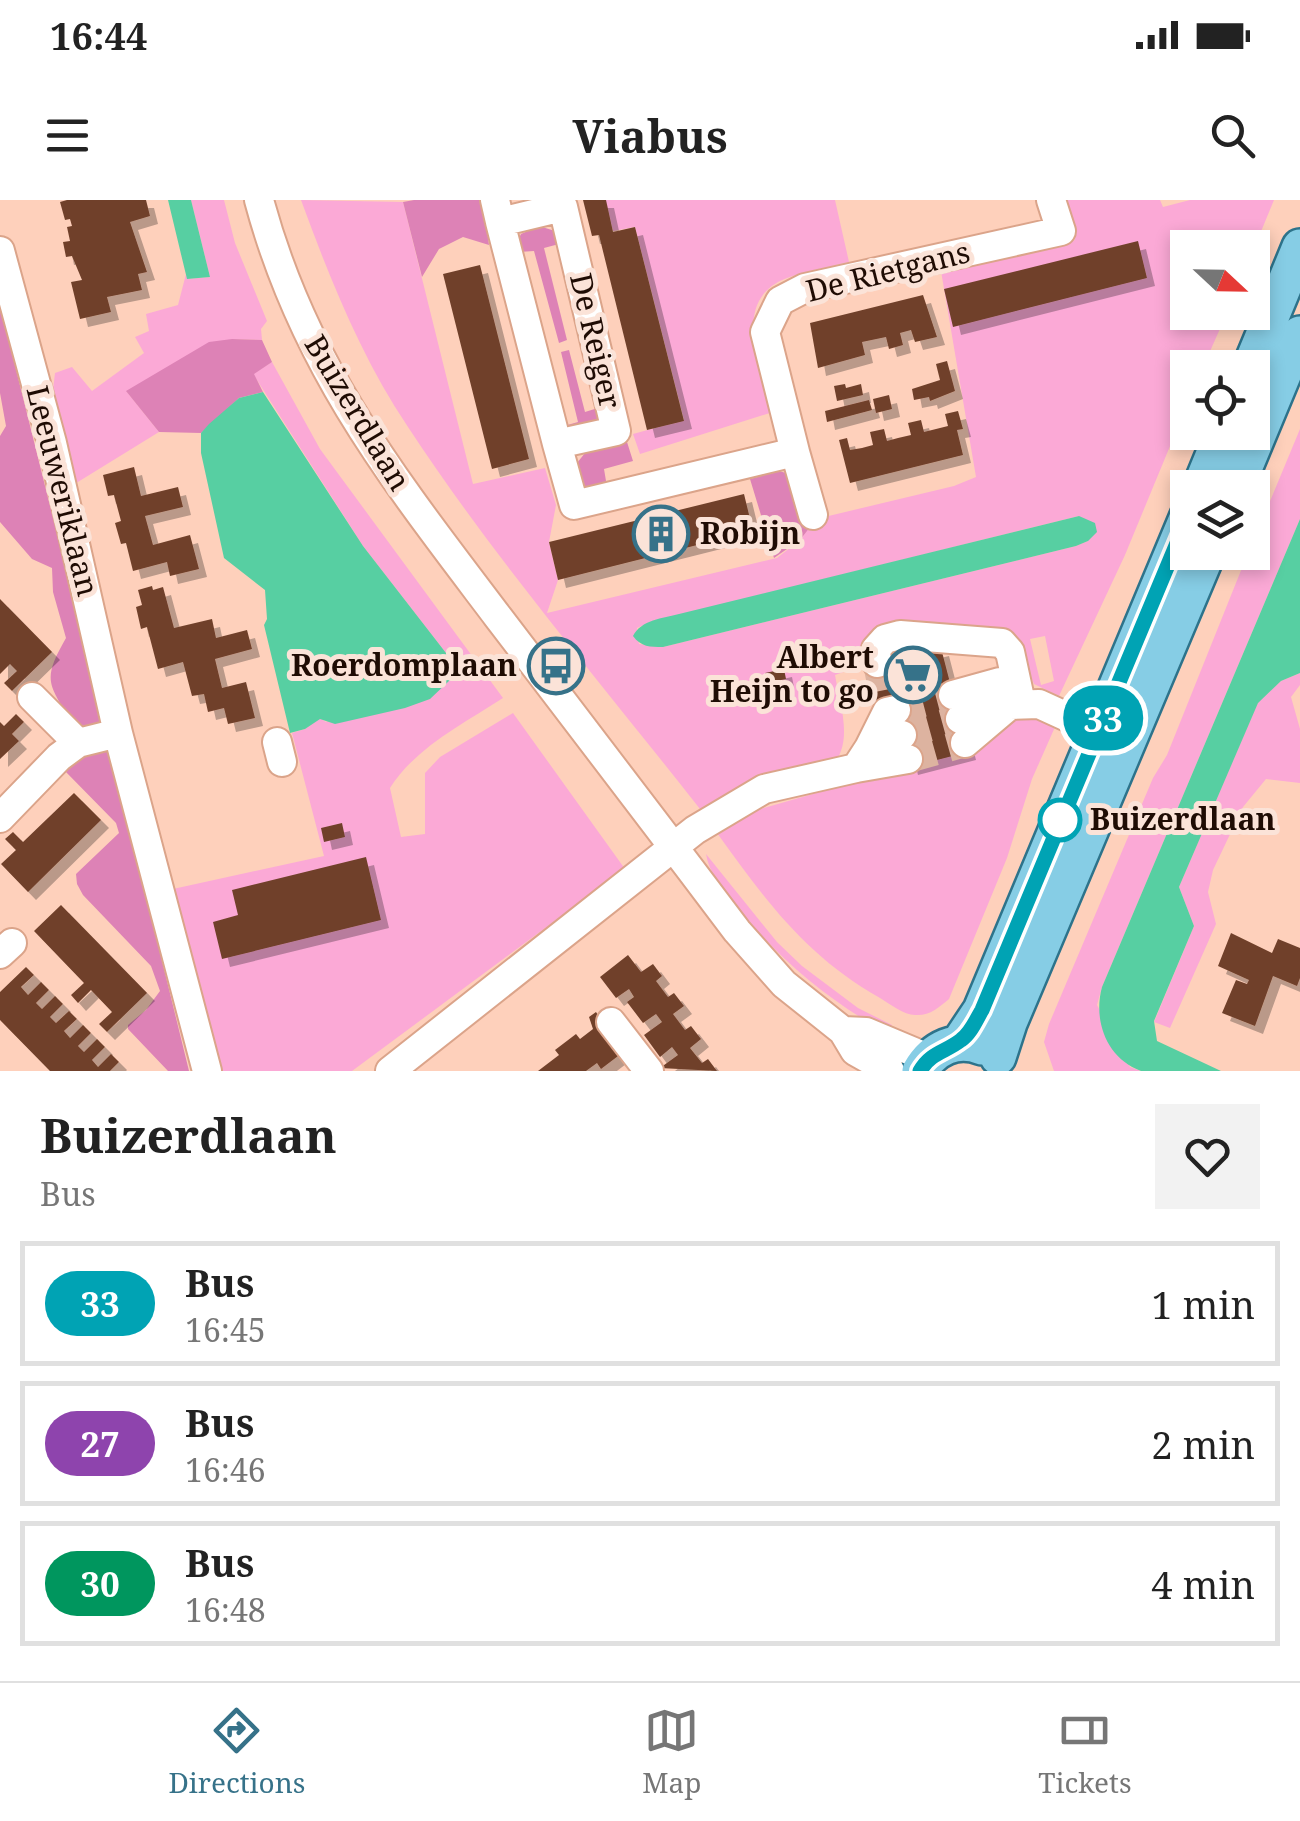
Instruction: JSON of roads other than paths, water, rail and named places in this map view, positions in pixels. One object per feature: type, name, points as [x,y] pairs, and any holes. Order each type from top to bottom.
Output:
[{"type":"main road","points":[[1258,350],[1300,248]]},
{"type":"main road","points":[[1243,470],[1300,334]]},
{"type":"main road","points":[[936,1057],[982,1010],[1170,559]]},
{"type":"main road","points":[[1003,1064],[1009,1023],[1200,570]]},
{"type":"main road","points":[[936,1057],[987,1048],[1003,1064]]},
{"type":"street","name":"Buizerdlaan","points":[[259,200],[272,250],[298,316],[381,462],[737,931],[784,984],[842,1031],[856,1051],[890,1071]]},
{"type":"street","name":"De Rietgans","points":[[813,515],[764,332],[780,300],[805,288],[1061,231],[1051,200]]},
{"type":"street","name":"De Reiger","points":[[563,207],[616,431],[557,444],[498,211],[563,207]]},
{"type":"street","name":"Leeuweriklaan","points":[[0,251],[52,443],[118,733],[207,1071]]},
{"type":"street","points":[[557,444],[574,505],[796,452]]},
{"type":"street","points":[[878,664],[876,649],[886,639],[900,635],[1002,643],[1010,652],[1016,704]]},
{"type":"street","points":[[32,697],[78,743]]},
{"type":"street","points":[[959,719],[1016,704],[1040,704],[1098,730]]},
{"type":"street","points":[[390,1071],[672,845],[764,790],[862,758],[895,723],[862,758]]},
{"type":"street","points":[[0,818],[58,757],[78,743],[118,733]]},
{"type":"street","points":[[612,1022],[649,1071]]},
{"type":"street","name":"Buizerdlaan","points":[[842,1031],[866,1032],[936,1057]]},
{"type":"tunnel","points":[[877,663],[884,699]]},
{"type":"tunnel","points":[[896,710],[953,695]]},
{"type":"tunnel","points":[[902,735],[960,719]]},
{"type":"tunnel","points":[[908,759],[965,743]]},
{"type":"place","name":"Robijn","points":[[661,534]]},
{"type":"place","name":"Roerdomplaan","points":[[556,666]]},
{"type":"place","name":"Albert Heijn to go","points":[[913,675]]},
{"type":"place","name":"Buizerdlaan","points":[[1060,820]]}]
